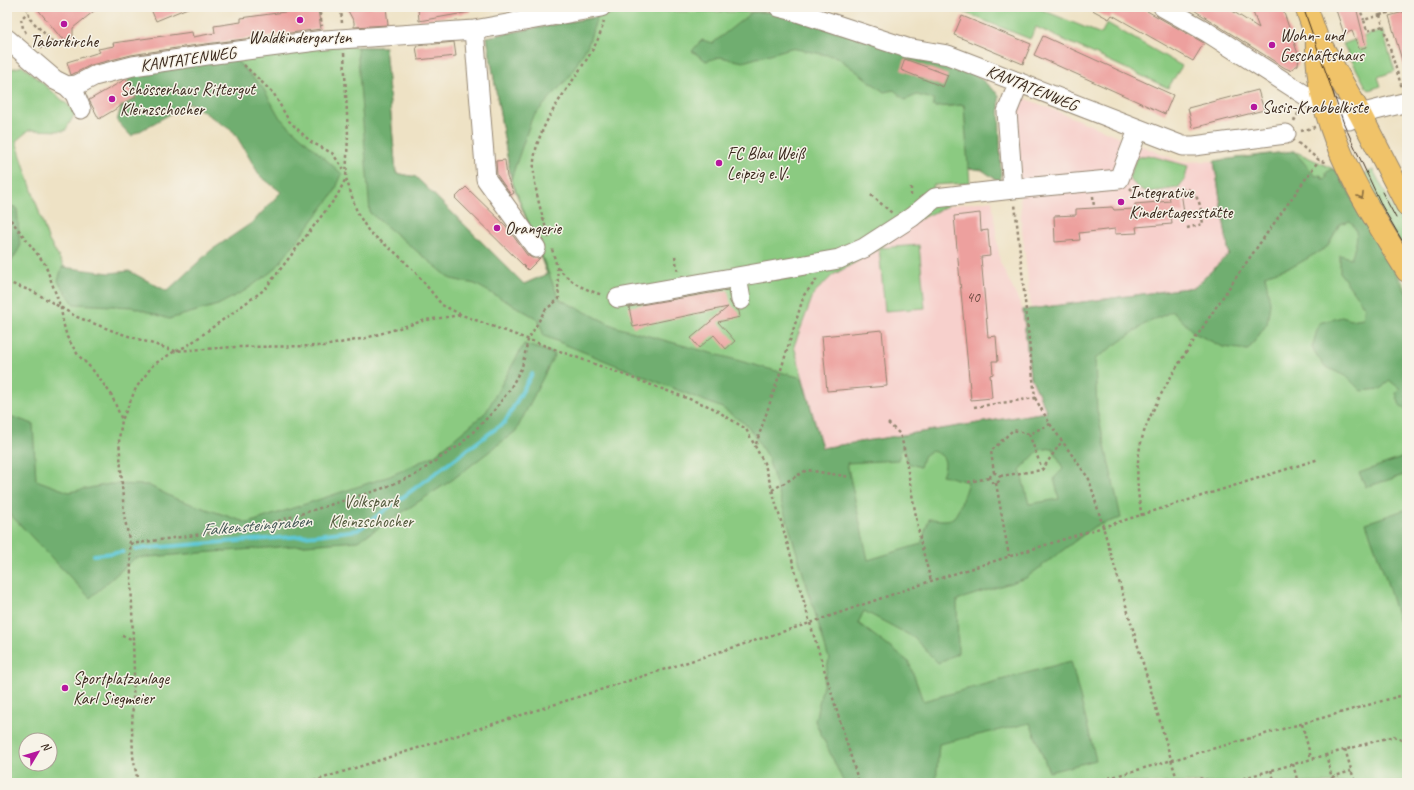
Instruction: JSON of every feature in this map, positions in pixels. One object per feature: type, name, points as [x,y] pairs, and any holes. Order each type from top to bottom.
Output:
[{"type":"main road","points":[[1306,7],[1317,38],[1360,114],[1407,205]]},
{"type":"main road","points":[[1317,38],[1318,70],[1325,105],[1343,162],[1362,198],[1407,271]]},
{"type":"street","name":"KANTATENWEG","points":[[779,7],[907,48],[948,55],[1173,143],[1194,146],[1286,134]]},
{"type":"street","points":[[1163,7],[1207,32],[1308,96],[1345,114],[1360,114],[1407,102]]},
{"type":"street","name":"KANTATENWEG","points":[[67,86],[77,85],[94,76],[133,66],[344,39],[474,30],[604,11]]},
{"type":"street","points":[[474,30],[486,179],[536,248]]},
{"type":"street","points":[[7,39],[55,80],[67,86],[75,94],[82,109]]},
{"type":"street","points":[[1013,189],[1007,112],[1019,82]]},
{"type":"street","points":[[1335,140],[1344,124],[1360,114]]},
{"type":"street","points":[[618,298],[840,259],[864,248],[906,221],[935,198],[1119,179],[1138,130]]},
{"type":"street","points":[[736,277],[741,300]]},
{"type":"path","points":[[27,7],[30,19],[54,43],[48,48],[39,46]]},
{"type":"path","points":[[138,783],[133,756],[131,704],[134,672],[130,544],[124,515],[119,439],[122,420],[136,388],[153,365],[175,351],[187,346],[265,289],[337,196],[347,173],[348,135],[344,39],[341,7],[336,7]]},
{"type":"path","points":[[1360,7],[1367,31],[1383,26]]},
{"type":"path","points":[[1364,20],[1407,8]]},
{"type":"path","points":[[130,544],[246,528],[278,521],[381,489],[415,475],[462,444],[493,412],[510,389],[522,367],[528,340],[544,310],[559,299],[558,267],[538,198],[534,162],[537,145],[554,110],[592,53],[604,11]]},
{"type":"path","points":[[22,28],[21,19],[28,12]]},
{"type":"path","points":[[1380,15],[1407,102]]},
{"type":"path","points":[[239,52],[246,68],[274,94],[288,121],[311,142],[332,153],[347,173]]},
{"type":"path","points":[[1305,129],[1318,126]]},
{"type":"path","points":[[1142,516],[1137,494],[1138,467],[1144,433],[1170,378],[1231,285],[1319,160],[1286,134]]},
{"type":"path","points":[[346,178],[358,212],[369,232],[397,254],[412,269],[442,305],[462,315],[711,407],[739,423],[746,429],[756,444],[765,465],[810,623],[859,783]]},
{"type":"path","points":[[1119,179],[1136,194],[1188,189],[1193,192],[1199,200],[1203,224],[1187,228]]},
{"type":"path","points":[[1013,189],[1035,398],[1050,424],[1089,479],[1178,783],[1199,778],[1219,783]]},
{"type":"path","points":[[871,195],[890,212],[906,221]]},
{"type":"path","points":[[7,215],[45,264],[61,308],[63,322],[68,337],[78,355],[92,369],[112,394],[122,420]]},
{"type":"path","points":[[558,267],[566,278],[583,288],[618,298]]},
{"type":"path","points":[[756,444],[804,295],[818,277]]},
{"type":"path","points":[[7,282],[34,292],[77,317],[116,332],[175,351],[235,347],[324,346],[366,338],[426,320],[462,315]]},
{"type":"path","points":[[974,407],[1035,398]]},
{"type":"path","points":[[888,423],[900,434],[903,444],[921,544],[931,581]]},
{"type":"path","points":[[994,473],[991,452],[1013,430],[1029,434],[1050,424]]},
{"type":"path","points":[[1029,434],[1042,470]]},
{"type":"path","points":[[994,473],[1000,476],[1042,470],[1062,440]]},
{"type":"path","points":[[308,783],[810,623],[1009,556],[1104,528],[1319,459]]},
{"type":"path","points":[[772,490],[807,470],[850,477]]},
{"type":"path","points":[[968,482],[990,478],[990,475],[994,473]]},
{"type":"path","points":[[1000,476],[999,481],[996,483],[1009,556]]},
{"type":"path","points":[[990,478],[992,482],[996,483]]},
{"type":"path","points":[[122,636],[132,639]]},
{"type":"path","points":[[1091,783],[1407,694]]},
{"type":"path","points":[[1302,724],[1311,758]]},
{"type":"path","points":[[1226,783],[1394,736],[1407,742]]},
{"type":"path","points":[[1345,749],[1355,783]]},
{"type":"path","points":[[1326,754],[1333,783]]},
{"type":"path","points":[[1293,764],[1298,783]]},
{"type":"path","points":[[1271,770],[1275,783]]},
{"type":"path","points":[[1332,777],[1351,771]]},
{"type":"path","points":[[1106,779],[1108,783]]},
{"type":"shaded area","name":"Integrative Kindertagesstätte","points":[[1017,95],[1181,162],[1214,161],[1229,254],[1195,287],[1031,308],[1021,220]]},
{"type":"shaded area","points":[[992,200],[1000,262],[1023,310],[1030,375],[1047,412],[822,448],[794,346],[814,293],[833,275],[880,249],[914,222],[948,206]]},
{"type":"green space","points":[[965,7],[1035,7],[1101,34],[1107,23],[1182,66],[1168,88],[1036,27],[1030,39],[963,12]]},
{"type":"green space","name":"Volkspark Kleinzschocher","points":[[627,11],[772,12],[933,93],[934,107],[964,105],[970,183],[933,185],[935,198],[948,206],[914,222],[880,248],[919,245],[925,308],[885,311],[879,249],[833,275],[814,293],[794,346],[822,448],[1047,412],[1030,375],[1023,310],[1195,287],[1229,254],[1214,161],[1294,151],[1338,171],[1407,289],[1407,783],[7,783],[7,70],[23,66],[76,112],[65,131],[29,130],[16,141],[48,239],[68,273],[161,300],[232,275],[289,189],[187,61],[326,46],[385,47],[396,173],[416,177],[524,284],[547,274],[511,179],[487,37]]},
{"type":"green space","points":[[752,12],[772,12],[973,72],[999,95],[1001,183],[982,170],[968,168],[964,105],[934,107],[933,99],[917,95],[905,100],[894,90],[884,92],[837,57],[791,48],[743,62],[720,57],[706,61],[692,51],[702,40],[713,43]]},
{"type":"green space","points":[[597,17],[588,45],[569,77],[532,118],[511,179],[487,37]]},
{"type":"green space","points":[[1382,30],[1395,71],[1378,77],[1381,86],[1369,90],[1343,44]]},
{"type":"green space","points":[[357,47],[385,47],[396,173],[416,177],[524,284],[547,274],[511,179],[559,299],[616,327],[802,378],[822,448],[1047,412],[1030,375],[1023,310],[1195,287],[1229,254],[1214,161],[1294,151],[1315,176],[1321,175],[1322,179],[1326,178],[1326,173],[1331,169],[1336,171],[1407,294],[1407,410],[1401,406],[1398,401],[1396,393],[1400,389],[1389,380],[1381,389],[1361,391],[1347,377],[1324,366],[1312,348],[1319,323],[1342,317],[1351,320],[1363,318],[1365,308],[1340,273],[1340,255],[1351,258],[1356,244],[1356,230],[1350,221],[1340,224],[1327,247],[1296,265],[1265,275],[1270,303],[1267,324],[1248,350],[1223,347],[1194,333],[1173,311],[1145,324],[1095,359],[1097,410],[1121,518],[1095,526],[1026,578],[957,600],[958,653],[938,663],[913,637],[864,611],[858,623],[909,662],[923,701],[1071,661],[1096,760],[1049,772],[1030,723],[939,744],[936,783],[844,783],[815,721],[829,659],[768,458],[748,426],[722,408],[544,336],[538,319],[475,284],[451,279],[370,213]],"holes":[[[903,445],[908,463],[920,467],[923,457],[931,451],[936,452],[942,456],[945,462],[942,475],[968,482],[958,510],[953,518],[946,520],[929,519],[921,544],[868,560],[847,463],[898,460]],[[1053,448],[1063,469],[1054,478],[1059,499],[1029,504],[1020,470],[1039,450]]]},
{"type":"green space","points":[[234,58],[263,88],[280,118],[342,174],[334,193],[275,269],[246,290],[218,305],[169,319],[133,307],[74,304],[58,281],[62,267],[110,273],[129,271],[167,291],[210,251],[253,222],[281,192],[260,176],[234,132],[190,103],[131,136],[117,121],[130,73]]},
{"type":"green space","points":[[1148,155],[1188,166],[1185,179],[1178,188],[1150,192],[1144,191],[1134,184],[1129,177],[1136,158]]},
{"type":"green space","points":[[1373,170],[1407,233],[1407,260],[1358,177]]},
{"type":"green space","points":[[7,204],[17,208],[20,247],[10,264],[7,282]]},
{"type":"green space","points":[[524,344],[555,354],[516,431],[452,480],[358,541],[135,558],[90,598],[7,511],[7,415],[33,424],[36,480],[69,492],[110,484],[148,485],[174,498],[248,523],[390,476],[435,455],[486,412]]},
{"type":"green space","points":[[1407,456],[1407,474],[1366,487],[1359,473]]},
{"type":"green space","points":[[1407,509],[1407,649],[1385,576],[1366,523]]},
{"type":"building","name":"Taborkirche","points":[[36,7],[99,7],[73,28],[73,36],[67,39],[61,38]]},
{"type":"building","points":[[150,7],[190,7],[156,21]]},
{"type":"building","points":[[292,7],[303,7],[305,12],[318,10],[321,29],[131,55],[91,65],[71,75],[67,62],[100,52],[98,49],[114,46],[113,43],[192,32],[193,37],[215,33],[214,26],[241,22],[241,18],[292,11]]},
{"type":"building","points":[[346,7],[386,7],[388,25],[354,27],[354,22]]},
{"type":"building","points":[[418,7],[469,7],[470,12],[419,21]]},
{"type":"building","points":[[1087,7],[1140,7],[1204,43],[1193,61],[1112,15],[1109,19]]},
{"type":"building","name":"Wohn- und Geschäftshaus","points":[[1189,7],[1226,7],[1259,28],[1251,7],[1282,7],[1299,57],[1298,65],[1290,70],[1285,68]]},
{"type":"building","points":[[1335,7],[1356,7],[1366,47],[1359,49],[1352,31],[1344,34]]},
{"type":"building","points":[[1407,11],[1407,67],[1404,67],[1389,16]]},
{"type":"building","points":[[962,16],[1031,44],[1023,64],[954,35]]},
{"type":"building","points":[[1043,36],[1173,95],[1165,114],[1034,55]]},
{"type":"building","points":[[454,42],[456,56],[418,60],[416,46]]},
{"type":"building","points":[[905,59],[948,75],[943,87],[901,70]]},
{"type":"building","name":"Schösserhaus Rittergut Kleinzschocher","points":[[126,79],[136,97],[99,119],[89,100]]},
{"type":"building","points":[[1258,90],[1264,110],[1193,128],[1188,108]]},
{"type":"building","points":[[505,160],[507,177],[514,193],[511,195],[497,175],[496,161]]},
{"type":"building","name":"Orangerie","points":[[466,187],[506,226],[527,255],[532,258],[540,258],[528,270],[455,198]]},
{"type":"building","points":[[1181,192],[1184,212],[1171,213],[1172,224],[1136,227],[1137,233],[1115,234],[1115,229],[1079,233],[1080,240],[1055,242],[1054,216],[1076,215],[1076,209],[1112,207],[1114,210],[1135,209],[1135,204],[1170,201],[1169,194]]},
{"type":"building","points":[[980,213],[981,231],[988,230],[990,256],[981,257],[988,337],[996,336],[998,361],[992,361],[993,374],[990,375],[992,398],[971,400],[954,216]]},
{"type":"building","points":[[728,290],[730,302],[733,307],[739,311],[740,317],[718,322],[735,341],[726,349],[714,335],[699,348],[691,338],[728,307],[633,327],[629,307]]},
{"type":"building","points":[[882,330],[887,386],[827,391],[822,336]]},
{"type":"waterway","name":"Falkensteingraben","points":[[135,549],[316,535],[358,530],[505,422],[532,374]]},
{"type":"waterway","name":"Falkensteingraben","points":[[94,555],[123,552]]},
{"type":"tram line","points":[[1303,7],[1344,124],[1382,206],[1407,249]]},
{"type":"tram line","points":[[1382,192],[1396,218]]},
{"type":"place","name":"Waldkindergarten","points":[[300,20]]},
{"type":"place","name":"Taborkirche","points":[[64,24]]},
{"type":"place","name":"Wohn- und Geschäftshaus","points":[[1272,45]]},
{"type":"place","name":"Schösserhaus Rittergut Kleinzschocher","points":[[112,99]]},
{"type":"place","name":"Susis-Krabbelkiste","points":[[1254,107]]},
{"type":"place","name":"FC Blau Weiß Leipzig e.V.","points":[[719,163]]},
{"type":"place","name":"Integrative Kindertagesstätte","points":[[1121,202]]},
{"type":"place","name":"Orangerie","points":[[497,228]]},
{"type":"place","name":"Sportplatzanlage Karl Siegmeier","points":[[65,688]]}]
